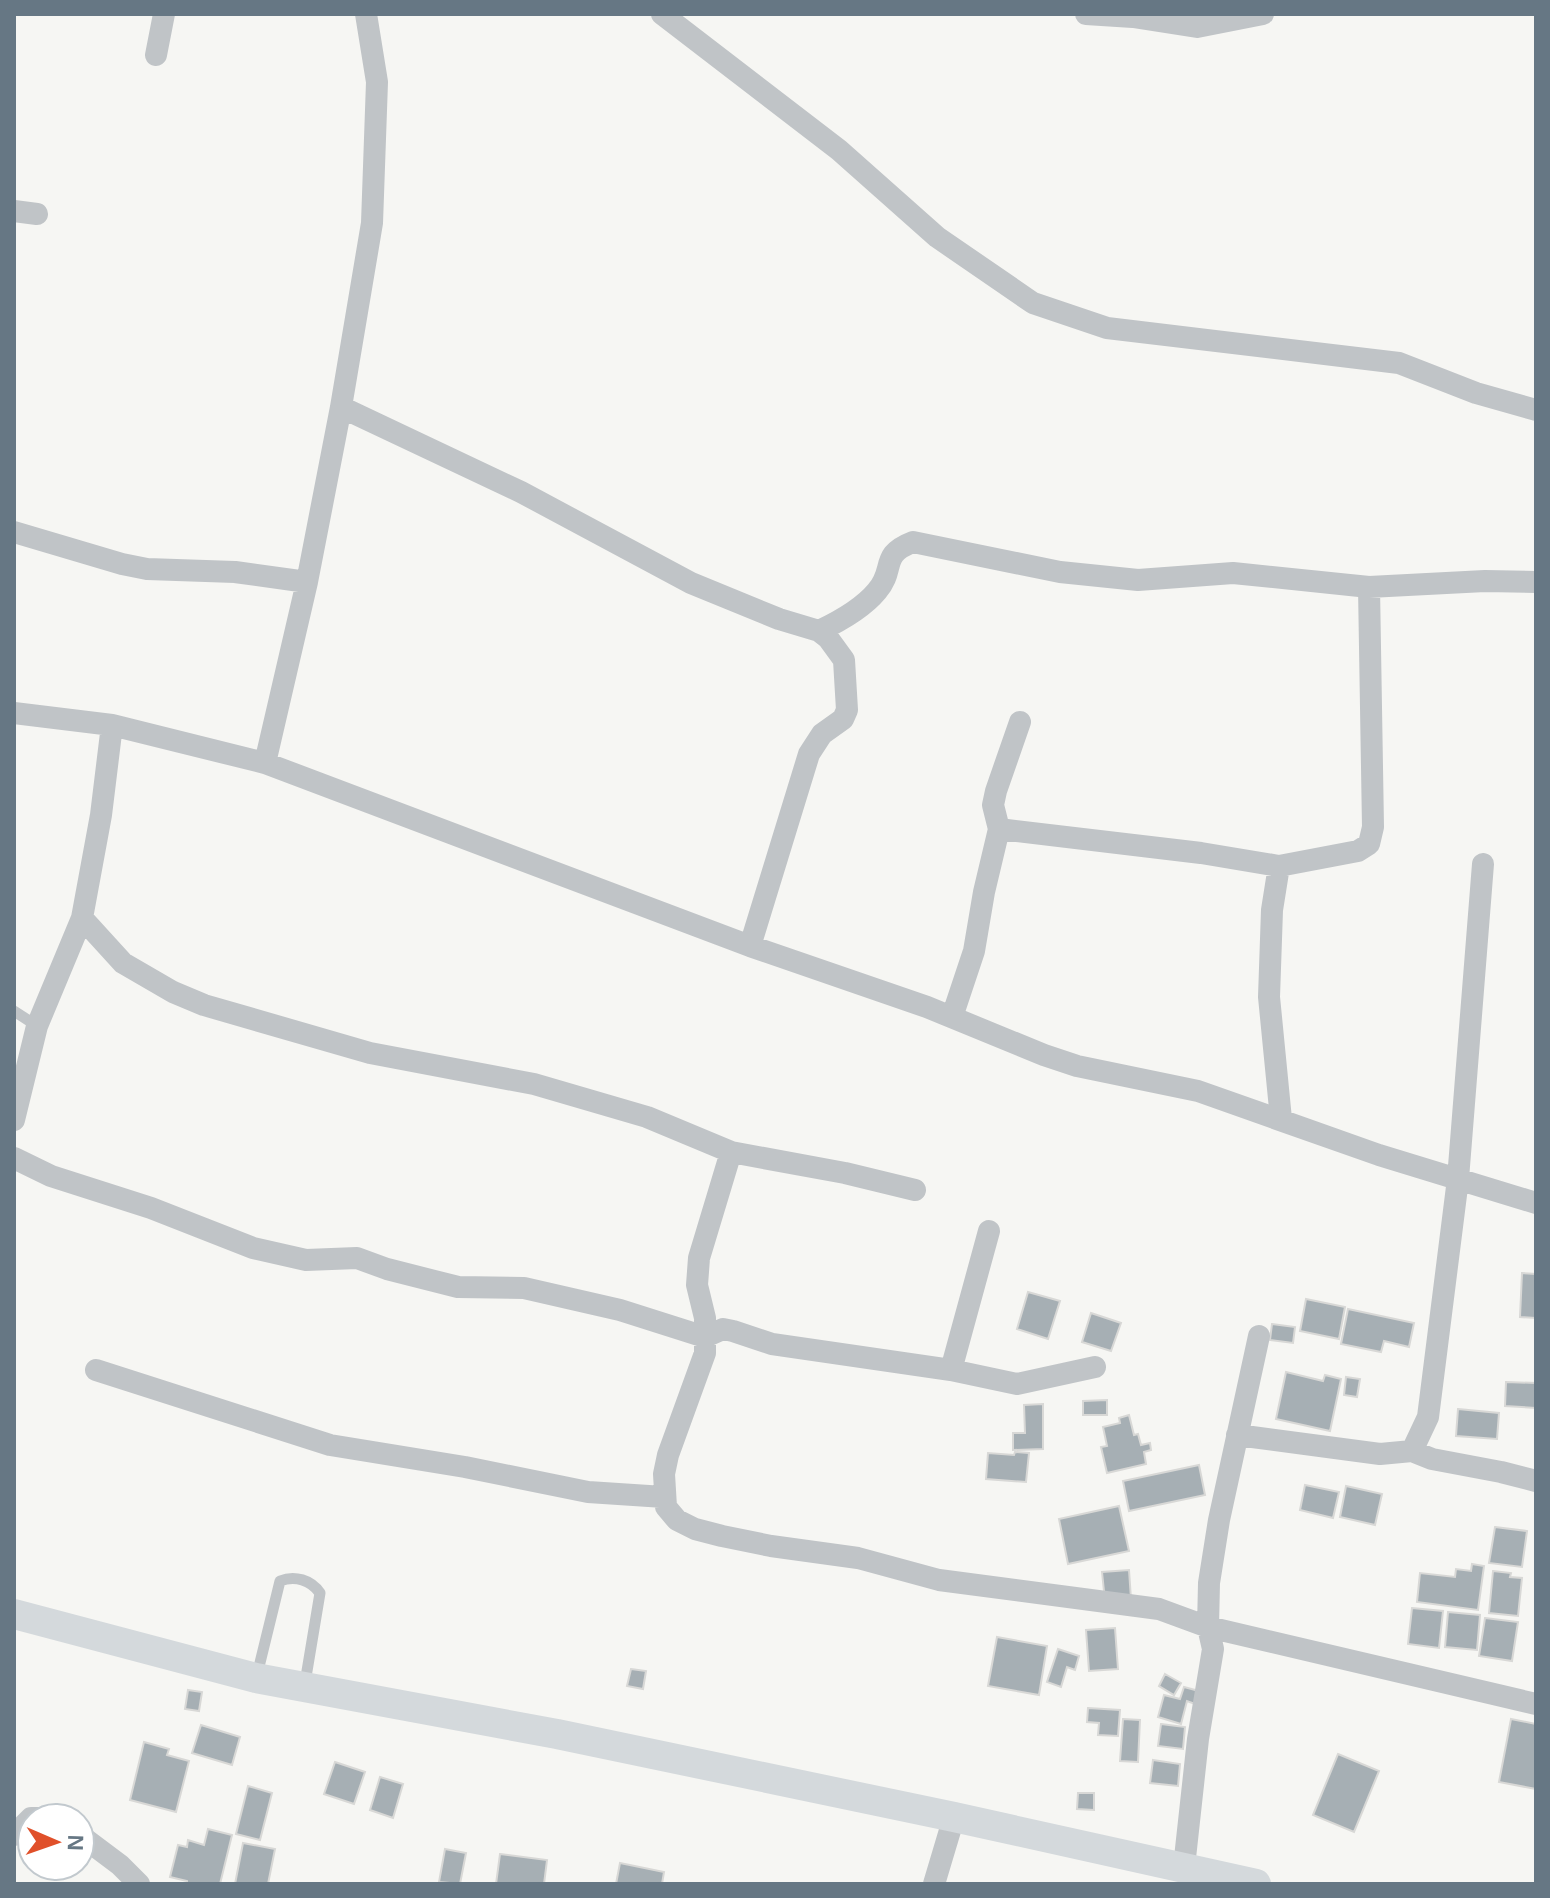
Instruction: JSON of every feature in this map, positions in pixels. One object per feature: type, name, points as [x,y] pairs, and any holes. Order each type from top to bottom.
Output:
[{"type":"main road","points":[[14,1614],[256,1678],[572,1737],[1256,1884]]},
{"type":"street","points":[[156,55],[164,14]]},
{"type":"street","points":[[265,763],[307,582],[372,223],[377,82],[366,14]]},
{"type":"street","points":[[662,14],[839,150],[937,237],[1033,303],[1107,328],[1399,363],[1476,393],[1536,410]]},
{"type":"street","points":[[1086,14],[1133,17],[1197,27],[1263,14]]},
{"type":"street","points":[[14,211],[37,214]]},
{"type":"street","points":[[341,407],[521,492],[691,583],[779,619],[819,631],[837,648],[844,660],[847,710],[843,719],[822,734],[809,754],[750,946]]},
{"type":"street","points":[[14,532],[147,569],[235,572],[307,582]]},
{"type":"street","points":[[819,631],[838,623],[877,592],[893,552],[913,542],[1083,576],[1157,580],[1233,573],[1369,587],[1485,581],[1536,582]]},
{"type":"street","points":[[999,829],[1201,853],[1279,866],[1358,851],[1369,844],[1373,827],[1369,587]]},
{"type":"street","points":[[14,713],[112,725],[265,763],[750,946],[952,1017],[1066,1063],[1198,1091],[1536,1203]]},
{"type":"street","points":[[952,1017],[974,951],[999,829],[993,805],[1020,722]]},
{"type":"street","points":[[14,1120],[37,1026],[82,918],[101,815],[112,725]]},
{"type":"street","points":[[1412,1451],[1428,1417],[1458,1179],[1483,864]]},
{"type":"street","points":[[1279,866],[1272,910],[1269,997],[1281,1119]]},
{"type":"street","points":[[82,918],[123,963],[173,992],[204,1005],[370,1053],[534,1084],[647,1117],[731,1152],[845,1173],[915,1190]]},
{"type":"street","points":[[731,1152],[699,1258],[697,1285],[703,1307],[705,1353],[664,1474],[666,1507],[677,1520],[695,1529],[722,1536],[858,1558],[939,1580],[1159,1609],[1208,1627],[1536,1704]]},
{"type":"street","points":[[14,1158],[51,1176],[151,1208],[253,1248],[306,1260],[357,1258],[458,1287],[524,1288],[620,1310],[705,1337],[723,1329],[772,1344],[951,1370],[1017,1384],[1095,1367]]},
{"type":"street","points":[[951,1370],[989,1231]]},
{"type":"street","points":[[1184,1867],[1198,1739],[1213,1649],[1208,1627],[1209,1583],[1219,1520],[1259,1336]]},
{"type":"street","points":[[96,1370],[330,1445],[465,1467],[588,1492],[664,1497]]},
{"type":"street","points":[[1237,1435],[1380,1454],[1412,1451],[1432,1459],[1536,1481]]},
{"type":"street","points":[[934,1884],[954,1817]]},
{"type":"street","points":[[96,1847],[139,1884]]},
{"type":"lane","points":[[14,1011],[37,1026]]},
{"type":"lane","points":[[256,1678],[280,1581],[297,1579],[310,1583],[320,1593],[304,1688]]},
{"type":"building","points":[[1522,1273],[1536,1274],[1536,1318],[1520,1317]]},
{"type":"building","points":[[1028,1292],[1060,1301],[1048,1339],[1017,1329]]},
{"type":"building","points":[[1306,1299],[1345,1307],[1339,1339],[1300,1331]]},
{"type":"building","points":[[1348,1309],[1414,1323],[1409,1347],[1384,1341],[1381,1352],[1341,1344]]},
{"type":"building","points":[[1091,1313],[1121,1323],[1111,1351],[1082,1342]]},
{"type":"building","points":[[1272,1324],[1295,1327],[1293,1343],[1270,1340]]},
{"type":"building","points":[[1286,1372],[1323,1381],[1325,1375],[1341,1379],[1330,1431],[1276,1419]]},
{"type":"building","points":[[1346,1377],[1360,1379],[1357,1397],[1344,1395]]},
{"type":"building","points":[[1506,1382],[1536,1383],[1536,1408],[1505,1406]]},
{"type":"building","points":[[1107,1400],[1107,1415],[1083,1415],[1083,1401]]},
{"type":"building","points":[[1043,1404],[1043,1449],[1013,1450],[1013,1433],[1025,1433],[1024,1405]]},
{"type":"building","points":[[1458,1409],[1499,1413],[1497,1439],[1456,1436]]},
{"type":"building","points":[[1129,1415],[1134,1435],[1138,1434],[1141,1445],[1150,1443],[1151,1450],[1144,1452],[1146,1464],[1107,1473],[1101,1447],[1107,1446],[1103,1427],[1120,1423],[1119,1418]]},
{"type":"building","points":[[1015,1452],[1029,1453],[1026,1482],[986,1479],[988,1453],[1014,1455]]},
{"type":"building","points":[[1199,1465],[1205,1495],[1129,1511],[1123,1481]]},
{"type":"building","points":[[1305,1485],[1339,1492],[1333,1518],[1300,1510]]},
{"type":"building","points":[[1346,1486],[1382,1494],[1375,1525],[1340,1517]]},
{"type":"building","points":[[1119,1506],[1129,1551],[1068,1564],[1059,1519]]},
{"type":"building","points":[[1495,1527],[1527,1531],[1522,1567],[1489,1563]]},
{"type":"building","points":[[1472,1564],[1484,1566],[1478,1610],[1417,1602],[1420,1573],[1455,1577],[1456,1569],[1471,1571]]},
{"type":"building","points":[[1129,1570],[1131,1599],[1105,1601],[1102,1572]]},
{"type":"building","points":[[1493,1571],[1522,1578],[1518,1616],[1489,1613]]},
{"type":"building","points":[[1412,1608],[1443,1611],[1439,1648],[1408,1644]]},
{"type":"building","points":[[1448,1612],[1480,1615],[1477,1650],[1445,1647]]},
{"type":"building","points":[[1485,1618],[1518,1622],[1512,1661],[1479,1656]]},
{"type":"building","points":[[1115,1628],[1118,1669],[1089,1671],[1086,1630]]},
{"type":"building","points":[[997,1637],[1047,1646],[1039,1695],[988,1686]]},
{"type":"building","points":[[1058,1649],[1079,1656],[1075,1670],[1067,1667],[1061,1687],[1047,1682]]},
{"type":"building","points":[[631,1669],[646,1671],[643,1689],[627,1686]]},
{"type":"building","points":[[1165,1674],[1181,1683],[1174,1695],[1159,1686]]},
{"type":"building","points":[[1184,1687],[1199,1691],[1195,1704],[1187,1701],[1181,1724],[1158,1717],[1164,1695],[1180,1699]]},
{"type":"building","points":[[188,1690],[202,1692],[199,1711],[185,1709]]},
{"type":"building","points":[[1088,1708],[1120,1710],[1118,1736],[1098,1735],[1099,1723],[1087,1722]]},
{"type":"building","points":[[1123,1719],[1140,1720],[1138,1762],[1120,1761]]},
{"type":"building","points":[[1511,1719],[1536,1724],[1536,1789],[1499,1782]]},
{"type":"building","points":[[1161,1724],[1185,1727],[1183,1749],[1158,1746]]},
{"type":"building","points":[[201,1725],[240,1737],[232,1765],[192,1753]]},
{"type":"building","points":[[144,1742],[169,1749],[167,1755],[189,1761],[176,1812],[130,1800]]},
{"type":"building","points":[[1338,1754],[1379,1771],[1354,1832],[1313,1815]]},
{"type":"building","points":[[1153,1760],[1180,1764],[1178,1786],[1150,1783]]},
{"type":"building","points":[[335,1762],[365,1772],[354,1804],[324,1794]]},
{"type":"building","points":[[380,1777],[403,1784],[393,1818],[370,1810]]},
{"type":"building","points":[[248,1786],[272,1793],[260,1840],[236,1834]]},
{"type":"building","points":[[1078,1793],[1094,1793],[1094,1810],[1077,1809]]},
{"type":"building","points":[[208,1829],[232,1835],[220,1884],[187,1884],[187,1881],[170,1877],[178,1845],[187,1847],[188,1840],[204,1845]]},
{"type":"building","points":[[243,1843],[275,1849],[268,1884],[235,1884]]},
{"type":"building","points":[[445,1849],[466,1853],[460,1884],[439,1882]]},
{"type":"building","points":[[500,1854],[547,1860],[544,1884],[496,1884]]},
{"type":"building","points":[[620,1863],[664,1872],[662,1884],[616,1884]]}]
